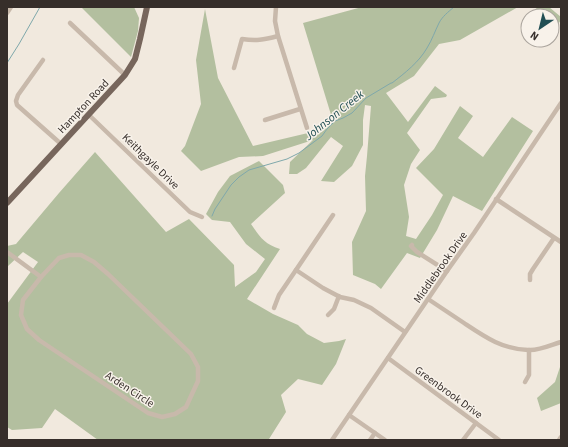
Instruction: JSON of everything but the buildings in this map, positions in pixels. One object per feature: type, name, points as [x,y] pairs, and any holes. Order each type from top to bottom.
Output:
[{"type":"main road","name":"Hampton Road","points":[[7,202],[125,75],[135,59],[147,7]]},
{"type":"street","points":[[7,13],[11,7]]},
{"type":"street","points":[[276,7],[275,21],[278,36],[307,128]]},
{"type":"street","points":[[70,23],[125,75]]},
{"type":"street","points":[[234,68],[242,39],[253,41],[278,36]]},
{"type":"street","points":[[42,60],[18,95],[16,101],[17,104],[61,144]]},
{"type":"street","name":"Middlebrook Drive","points":[[332,440],[561,103]]},
{"type":"street","points":[[265,120],[300,109]]},
{"type":"street","name":"Keithgayle Drive","points":[[89,114],[190,212],[202,217]]},
{"type":"street","points":[[496,199],[561,242]]},
{"type":"street","points":[[274,308],[279,295],[333,215]]},
{"type":"street","points":[[530,280],[530,274],[554,238]]},
{"type":"street","points":[[412,245],[411,246],[417,252],[447,271]]},
{"type":"street","points":[[7,252],[41,277]]},
{"type":"street","name":"Arden Circle","points":[[69,255],[81,255],[94,262],[108,274],[191,354],[198,367],[198,381],[186,407],[175,414],[162,417],[148,414],[39,340],[27,329],[21,315],[23,300],[41,277],[59,258],[69,255]]},
{"type":"street","points":[[296,270],[323,288],[370,308],[406,332]]},
{"type":"street","points":[[328,315],[334,309],[339,296]]},
{"type":"street","points":[[428,299],[488,339],[506,346],[529,350],[542,348],[561,342]]},
{"type":"street","points":[[525,382],[529,375],[529,350]]},
{"type":"street","name":"Greenbrook Drive","points":[[388,358],[499,440]]},
{"type":"street","points":[[349,415],[385,440]]},
{"type":"street","points":[[463,440],[476,423]]},
{"type":"street","points":[[370,440],[375,433]]},
{"type":"green space","points":[[81,7],[134,7],[139,18],[138,31],[131,57]]},
{"type":"green space","points":[[362,7],[518,7],[460,40],[439,44],[414,76],[386,93],[408,122],[435,86],[447,95],[446,97],[431,99],[407,133],[420,150],[411,164],[404,185],[409,217],[406,236],[416,239],[443,195],[416,168],[434,149],[460,106],[473,116],[458,138],[483,157],[512,117],[533,131],[482,211],[453,196],[437,230],[420,258],[407,253],[381,289],[375,284],[353,275],[352,242],[366,211],[365,176],[371,106],[365,105],[363,120],[363,145],[352,166],[334,182],[321,181],[343,146],[331,137],[306,168],[297,174],[289,174],[290,162],[313,140],[263,156],[239,157],[201,171],[181,151],[185,146],[201,104],[196,60],[205,9],[218,78],[253,146],[308,133],[332,118],[303,23]]},
{"type":"green space","points":[[534,7],[550,8],[535,8]]},
{"type":"green space","points":[[95,152],[166,232],[189,219],[234,265],[235,287],[256,272],[265,259],[246,244],[230,222],[212,220],[206,214],[218,192],[230,176],[259,161],[283,185],[285,193],[251,224],[263,240],[280,249],[247,299],[273,314],[298,325],[307,334],[324,343],[346,339],[336,364],[322,385],[298,379],[281,395],[286,412],[269,439],[270,440],[98,440],[55,409],[42,428],[12,430],[7,427],[7,304],[38,262],[23,252],[7,267],[7,246],[16,244]]},
{"type":"green space","points":[[560,367],[561,403],[541,411],[537,398],[555,382]]},
{"type":"waterway","points":[[7,63],[40,7]]},
{"type":"waterway","name":"Johnson Creek","points":[[212,216],[231,185],[239,177],[249,170],[287,159],[299,153],[322,136],[335,121],[352,113],[366,98],[392,83],[407,71],[424,53],[440,21],[454,7]]}]
